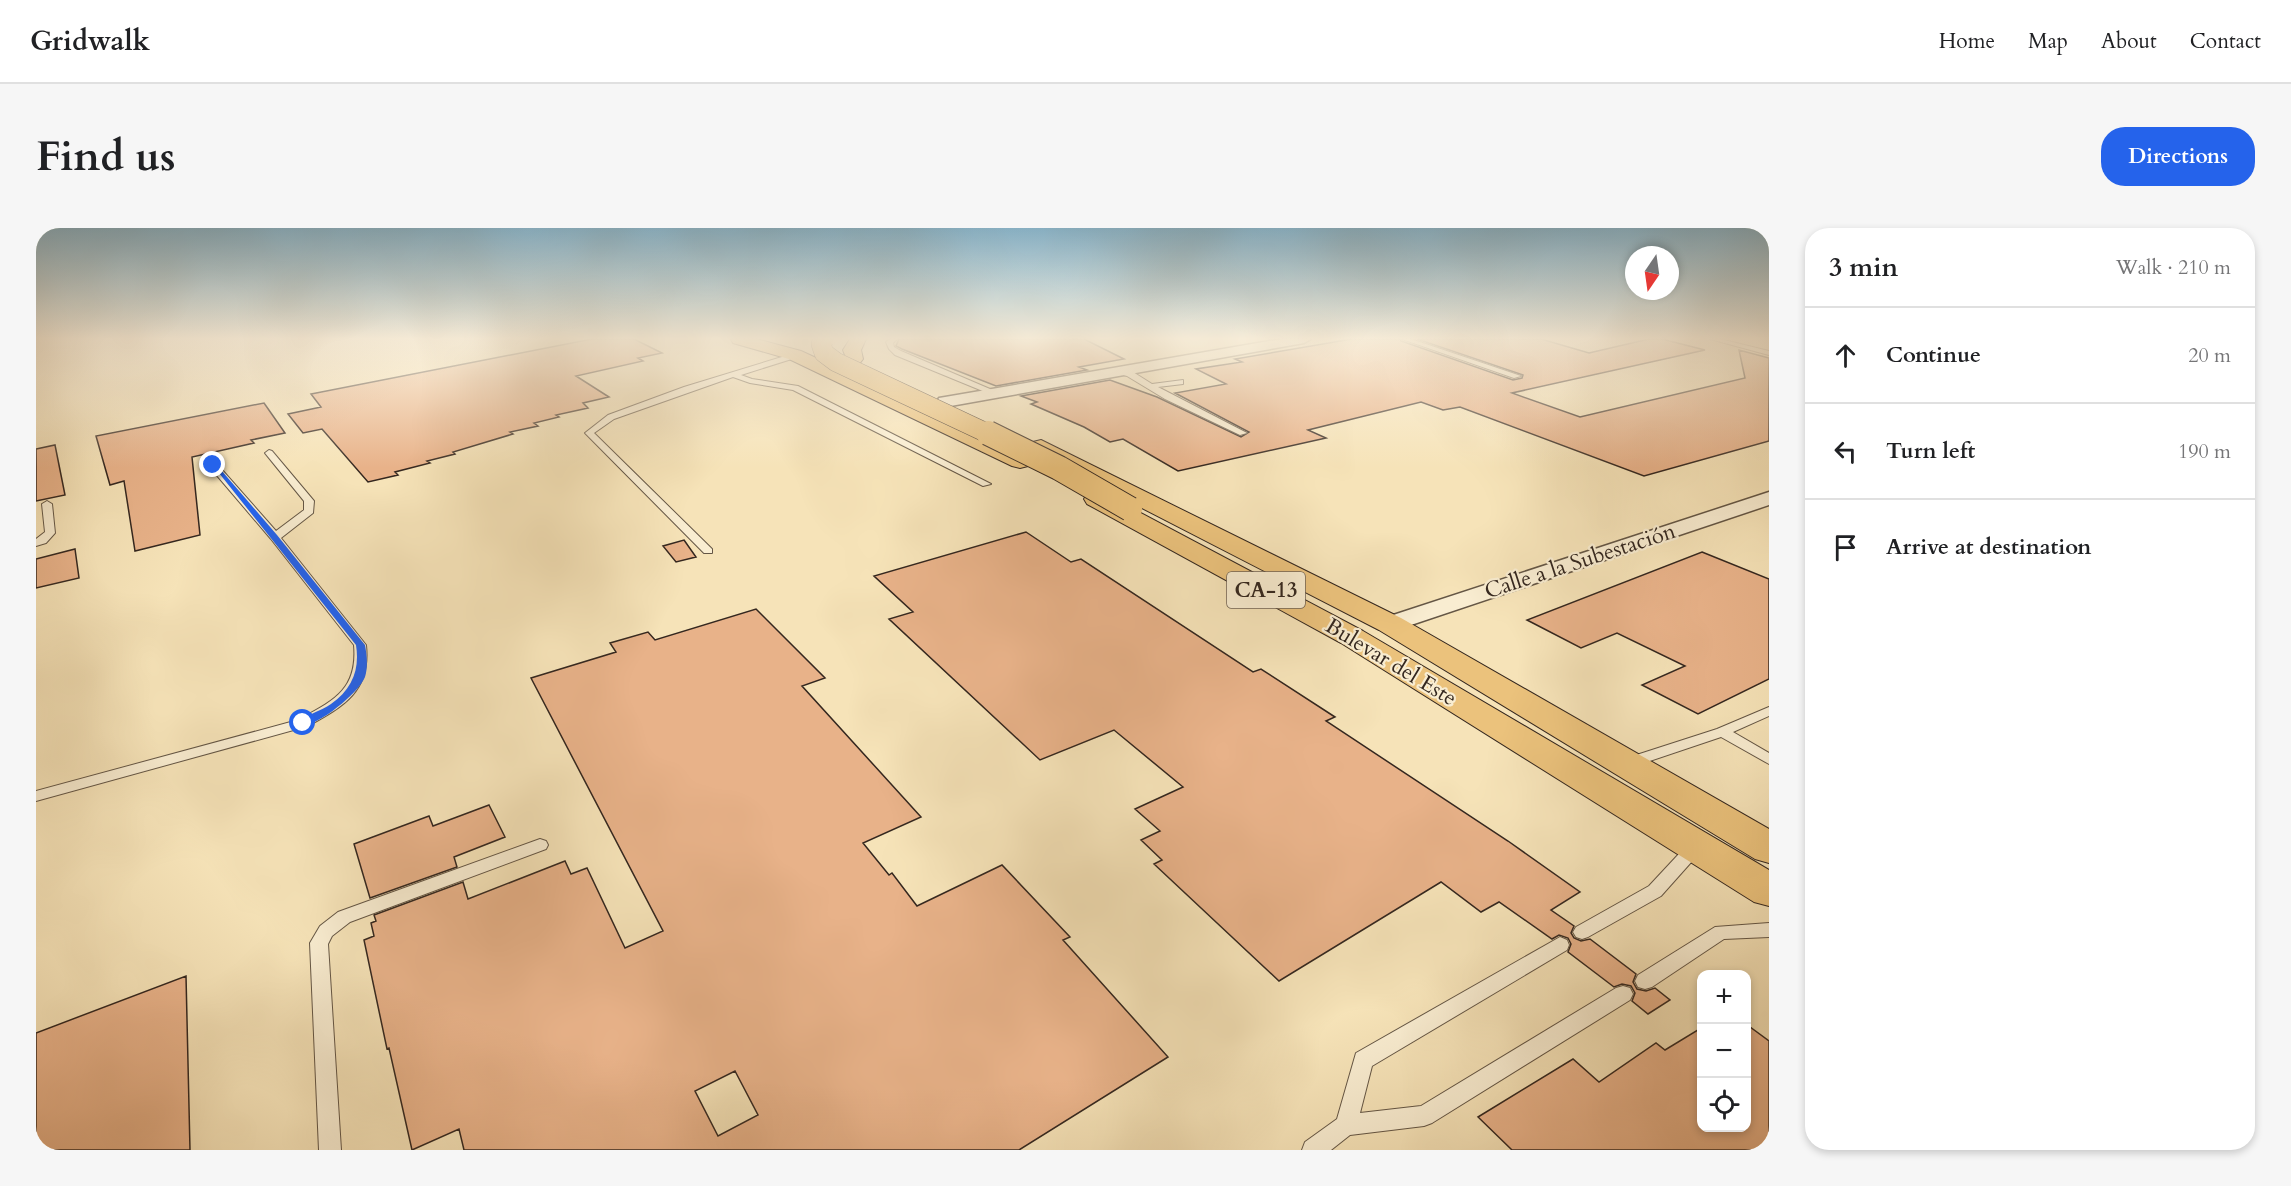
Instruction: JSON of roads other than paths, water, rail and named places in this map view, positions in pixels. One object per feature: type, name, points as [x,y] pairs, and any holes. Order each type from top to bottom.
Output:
[{"type":"highway","points":[[878,382],[1110,495],[1164,534]]},
{"type":"highway","name":"Bulevar del Este","points":[[886,382],[962,432],[1164,534],[1352,637],[1769,890]]},
{"type":"highway","name":"Bulevar del Este","points":[[902,382],[1125,488],[1390,624],[1627,764],[1765,841]]},
{"type":"street","points":[[945,402],[1050,382]]},
{"type":"street","name":"Calle a la Subestación","points":[[1390,624],[1769,498]]},
{"type":"lane","points":[[708,551],[589,433],[611,417],[711,382]]},
{"type":"lane","points":[[757,382],[795,388],[986,484]]},
{"type":"lane","points":[[969,382],[993,392]]},
{"type":"lane","points":[[1144,382],[1168,397],[1243,433]]},
{"type":"lane","points":[[1152,386],[1180,382]]},
{"type":"lane","points":[[269,453],[309,501],[309,511],[275,537]]},
{"type":"lane","points":[[36,796],[303,723],[336,705],[360,679],[363,660],[360,645],[275,537],[213,465]]},
{"type":"lane","points":[[36,543],[42,541],[50,533],[47,504]]},
{"type":"lane","points":[[1627,764],[1722,732],[1769,711]]},
{"type":"lane","points":[[1722,732],[1769,759]]},
{"type":"lane","points":[[330,1150],[319,943],[326,931],[344,917],[540,845]]},
{"type":"lane","points":[[1582,932],[1655,891],[1696,846]]},
{"type":"lane","points":[[1645,981],[1721,932],[1769,930]]},
{"type":"lane","points":[[1346,1125],[1363,1060],[1560,945]]},
{"type":"lane","points":[[1313,1150],[1346,1125],[1424,1116],[1623,994]]}]
